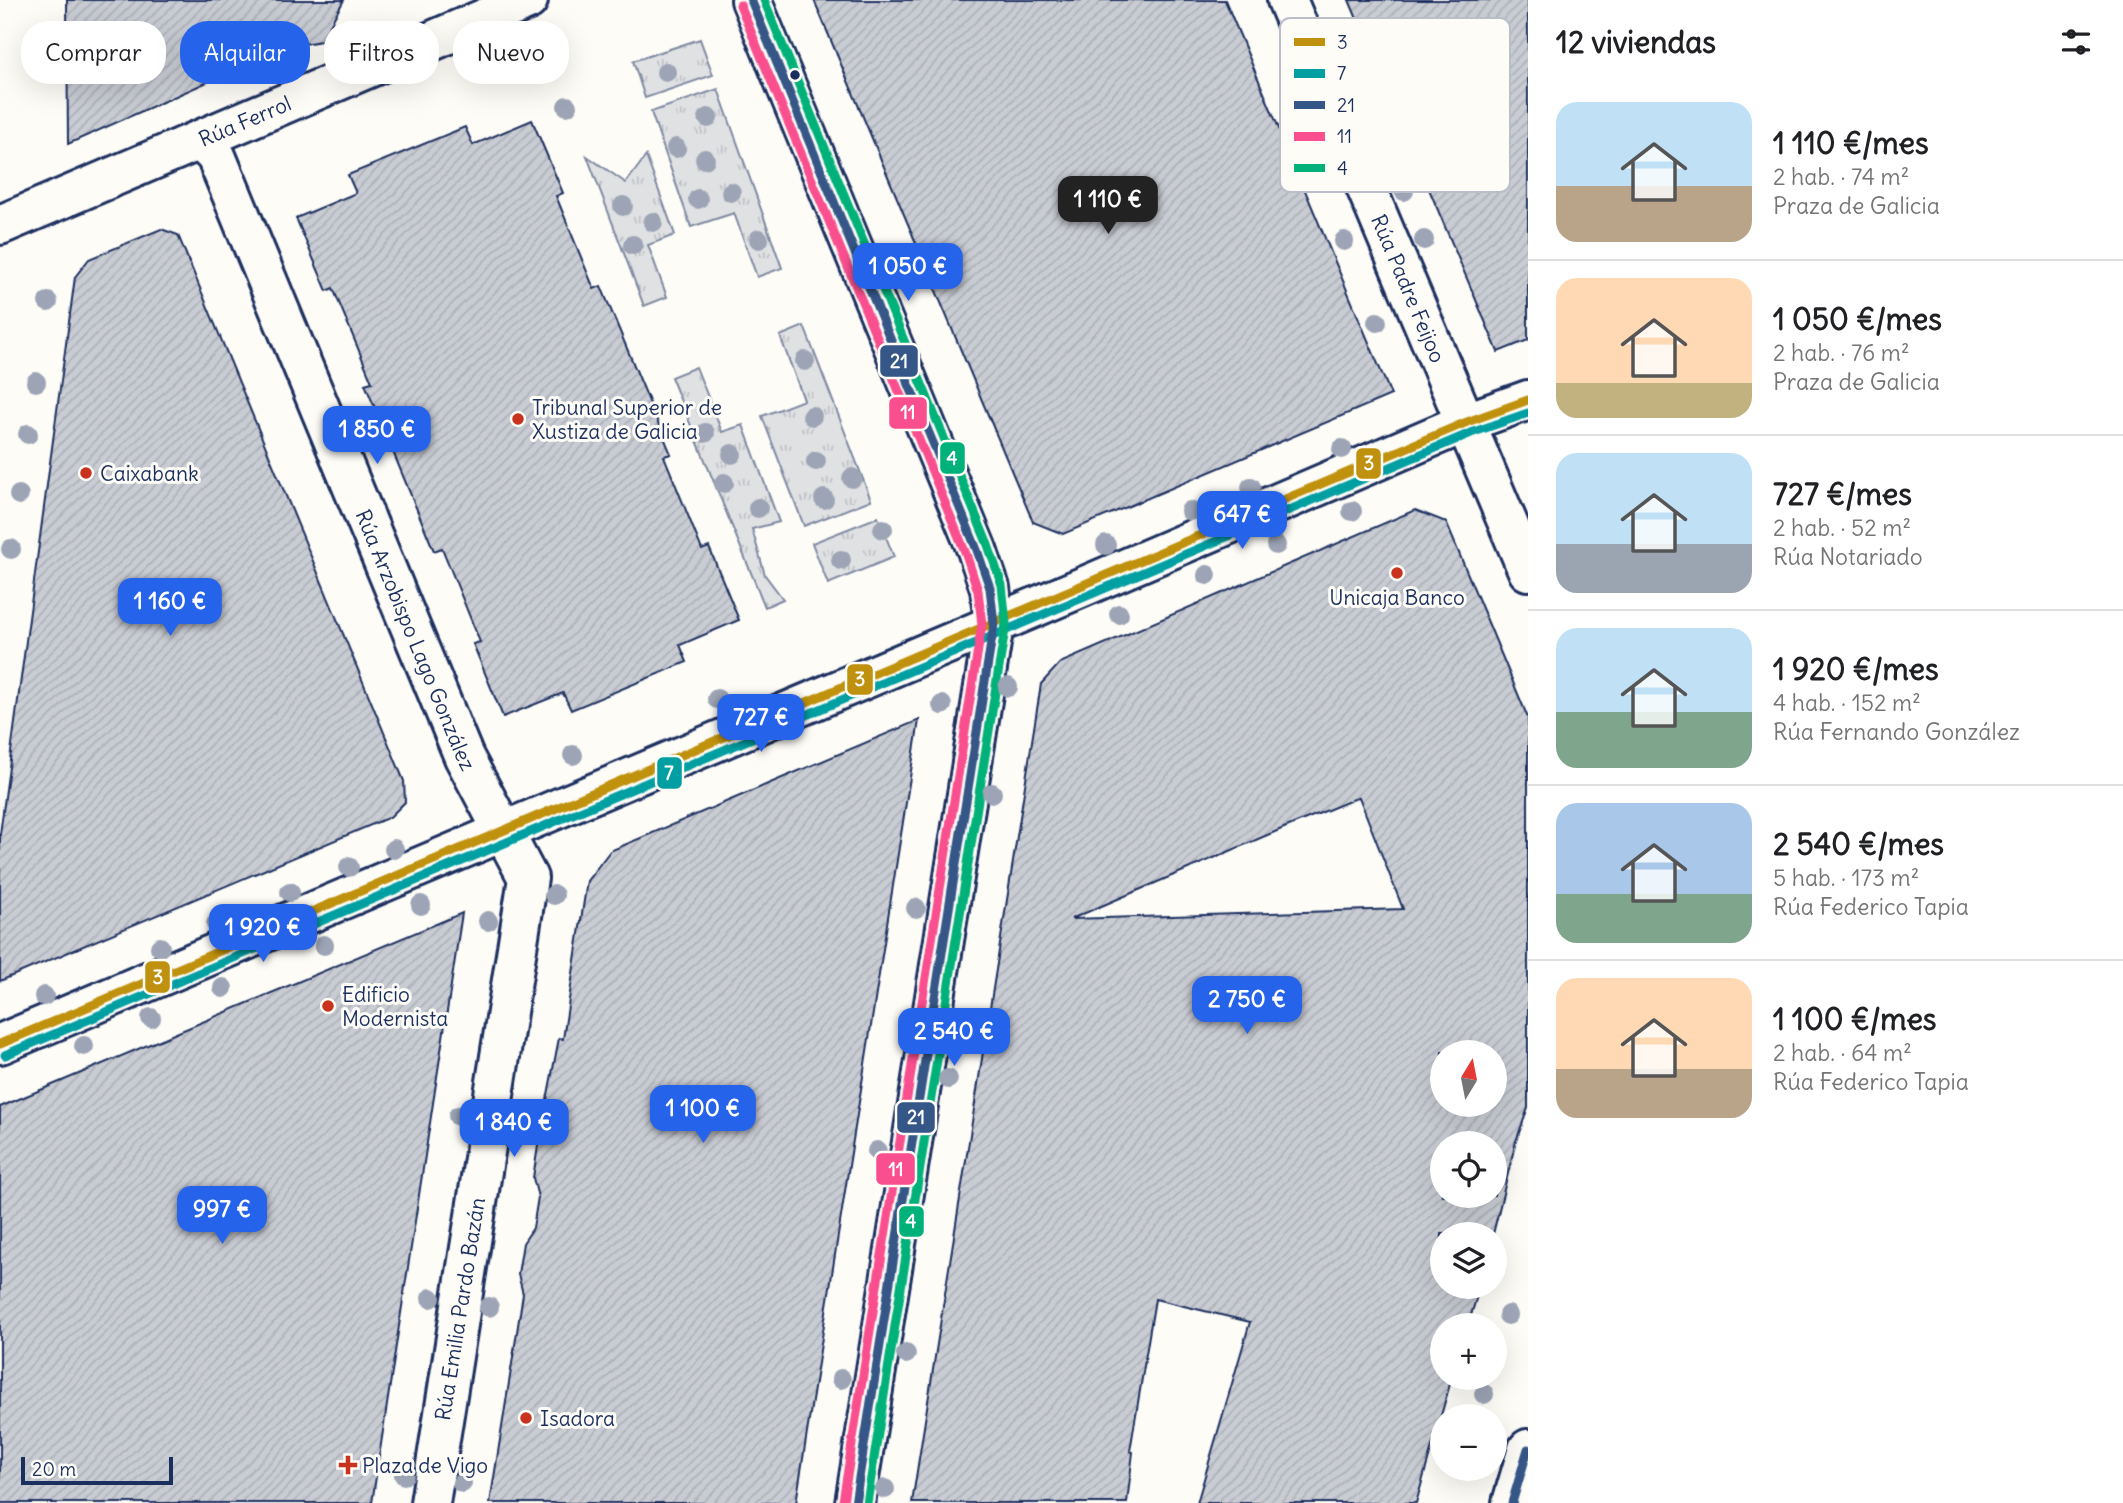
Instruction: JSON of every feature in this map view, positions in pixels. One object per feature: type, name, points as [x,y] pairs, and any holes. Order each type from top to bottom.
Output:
[{"type":"street","name":"Rúa Ferrol","points":[[0,225],[528,0]]},
{"type":"street","points":[[751,0],[978,550],[990,589],[994,624],[855,1503]]},
{"type":"street","name":"Rúa Padre Feijoo","points":[[1287,0],[1295,18]]},
{"type":"street","name":"Rúa Arzobispo Lago González","points":[[200,140],[216,156],[464,757],[504,829]]},
{"type":"street","name":"Rúa Padre Feijoo","points":[[1369,192],[1528,571]]},
{"type":"street","points":[[0,1044],[1467,422],[1528,400]]},
{"type":"street","name":"Rúa Emilia Pardo Bazán","points":[[430,1503],[528,878],[504,829]]},
{"type":"street","points":[[1512,1503],[1528,1449]]},
{"type":"green space","points":[[700,39],[713,75],[645,98],[633,61]]},
{"type":"green space","points":[[718,89],[782,268],[757,277],[734,213],[691,227],[651,112]]},
{"type":"green space","points":[[587,156],[626,183],[646,156],[675,235],[648,245],[667,297],[644,306]]},
{"type":"green space","points":[[804,326],[871,500],[804,526],[762,416],[804,400],[780,336]]},
{"type":"green space","points":[[696,367],[722,432],[743,425],[779,522],[752,529],[765,575],[783,599],[765,607],[671,377]]},
{"type":"green space","points":[[878,517],[894,557],[828,584],[812,543]]},
{"type":"building","points":[[67,0],[344,0],[332,21],[324,21],[324,36],[321,41],[310,43],[310,21],[180,21],[180,84],[203,84],[68,144],[68,84],[166,84],[166,21],[67,21]]},
{"type":"building","points":[[814,0],[1225,0],[1280,131],[1280,192],[1306,192],[1391,395],[1063,534],[1033,522]]},
{"type":"building","points":[[1349,0],[1528,0],[1528,340],[1498,352],[1430,192],[1510,192],[1510,18],[1357,18]]},
{"type":"building","name":"Tribunal Superior de Xustiza de Galicia","points":[[532,120],[563,193],[556,196],[594,289],[601,286],[671,454],[664,456],[702,550],[709,547],[739,620],[680,645],[687,662],[571,710],[563,693],[503,717],[473,644],[480,642],[442,548],[434,551],[365,384],[372,382],[333,288],[327,291],[296,218],[356,193],[348,175],[465,127],[473,145]]},
{"type":"building","points":[[161,229],[178,235],[404,781],[405,802],[390,817],[0,981],[0,834],[75,277],[89,259]]},
{"type":"building","points":[[1415,510],[1446,522],[1528,718],[1528,1108],[1507,1177],[1507,1131],[1430,1131],[1430,1208],[1499,1208],[1496,1222],[1430,1222],[1430,1299],[1476,1299],[1472,1313],[1430,1313],[1430,1390],[1448,1390],[1444,1404],[1430,1404],[1430,1454],[1416,1503],[1197,1503],[1250,1322],[1155,1299],[1130,1451],[1133,1452],[1127,1503],[912,1503],[1041,684],[1060,663]],"holes":[[[1359,797],[1403,909],[1071,919]]]},
{"type":"building","points":[[919,720],[796,1503],[490,1503],[523,1294],[518,1274],[523,1243],[533,1228],[538,1197],[533,1178],[559,1038],[563,1039],[587,881],[610,851]]},
{"type":"building","points":[[462,913],[372,1503],[0,1503],[0,1107]]},
{"type":"transit line","name":"21","points":[[751,0],[977,550],[990,588],[994,624],[855,1503]]},
{"type":"transit line","name":"4","points":[[764,0],[988,545],[1002,585],[1006,623],[867,1503]]},
{"type":"transit line","name":"11","points":[[740,5],[966,554],[978,591],[982,624],[843,1501]]},
{"type":"transit line","name":"3","points":[[0,1044],[1467,422],[1528,400]]},
{"type":"transit line","name":"7","points":[[5,1055],[1471,433],[1528,413]]},
{"type":"transit line","name":"21","points":[[1512,1503],[1528,1449]]},
{"type":"place","name":"Tribunal Superior de Xustiza de Galicia","points":[[518,419]]},
{"type":"place","name":"Caixabank","points":[[86,473]]},
{"type":"place","name":"Unicaja Banco","points":[[1397,573]]},
{"type":"place","name":"Edificio Modernista","points":[[328,1006]]},
{"type":"place","name":"Isadora","points":[[526,1418]]},
{"type":"place","name":"Plaza de Vigo","points":[[348,1465]]}]
